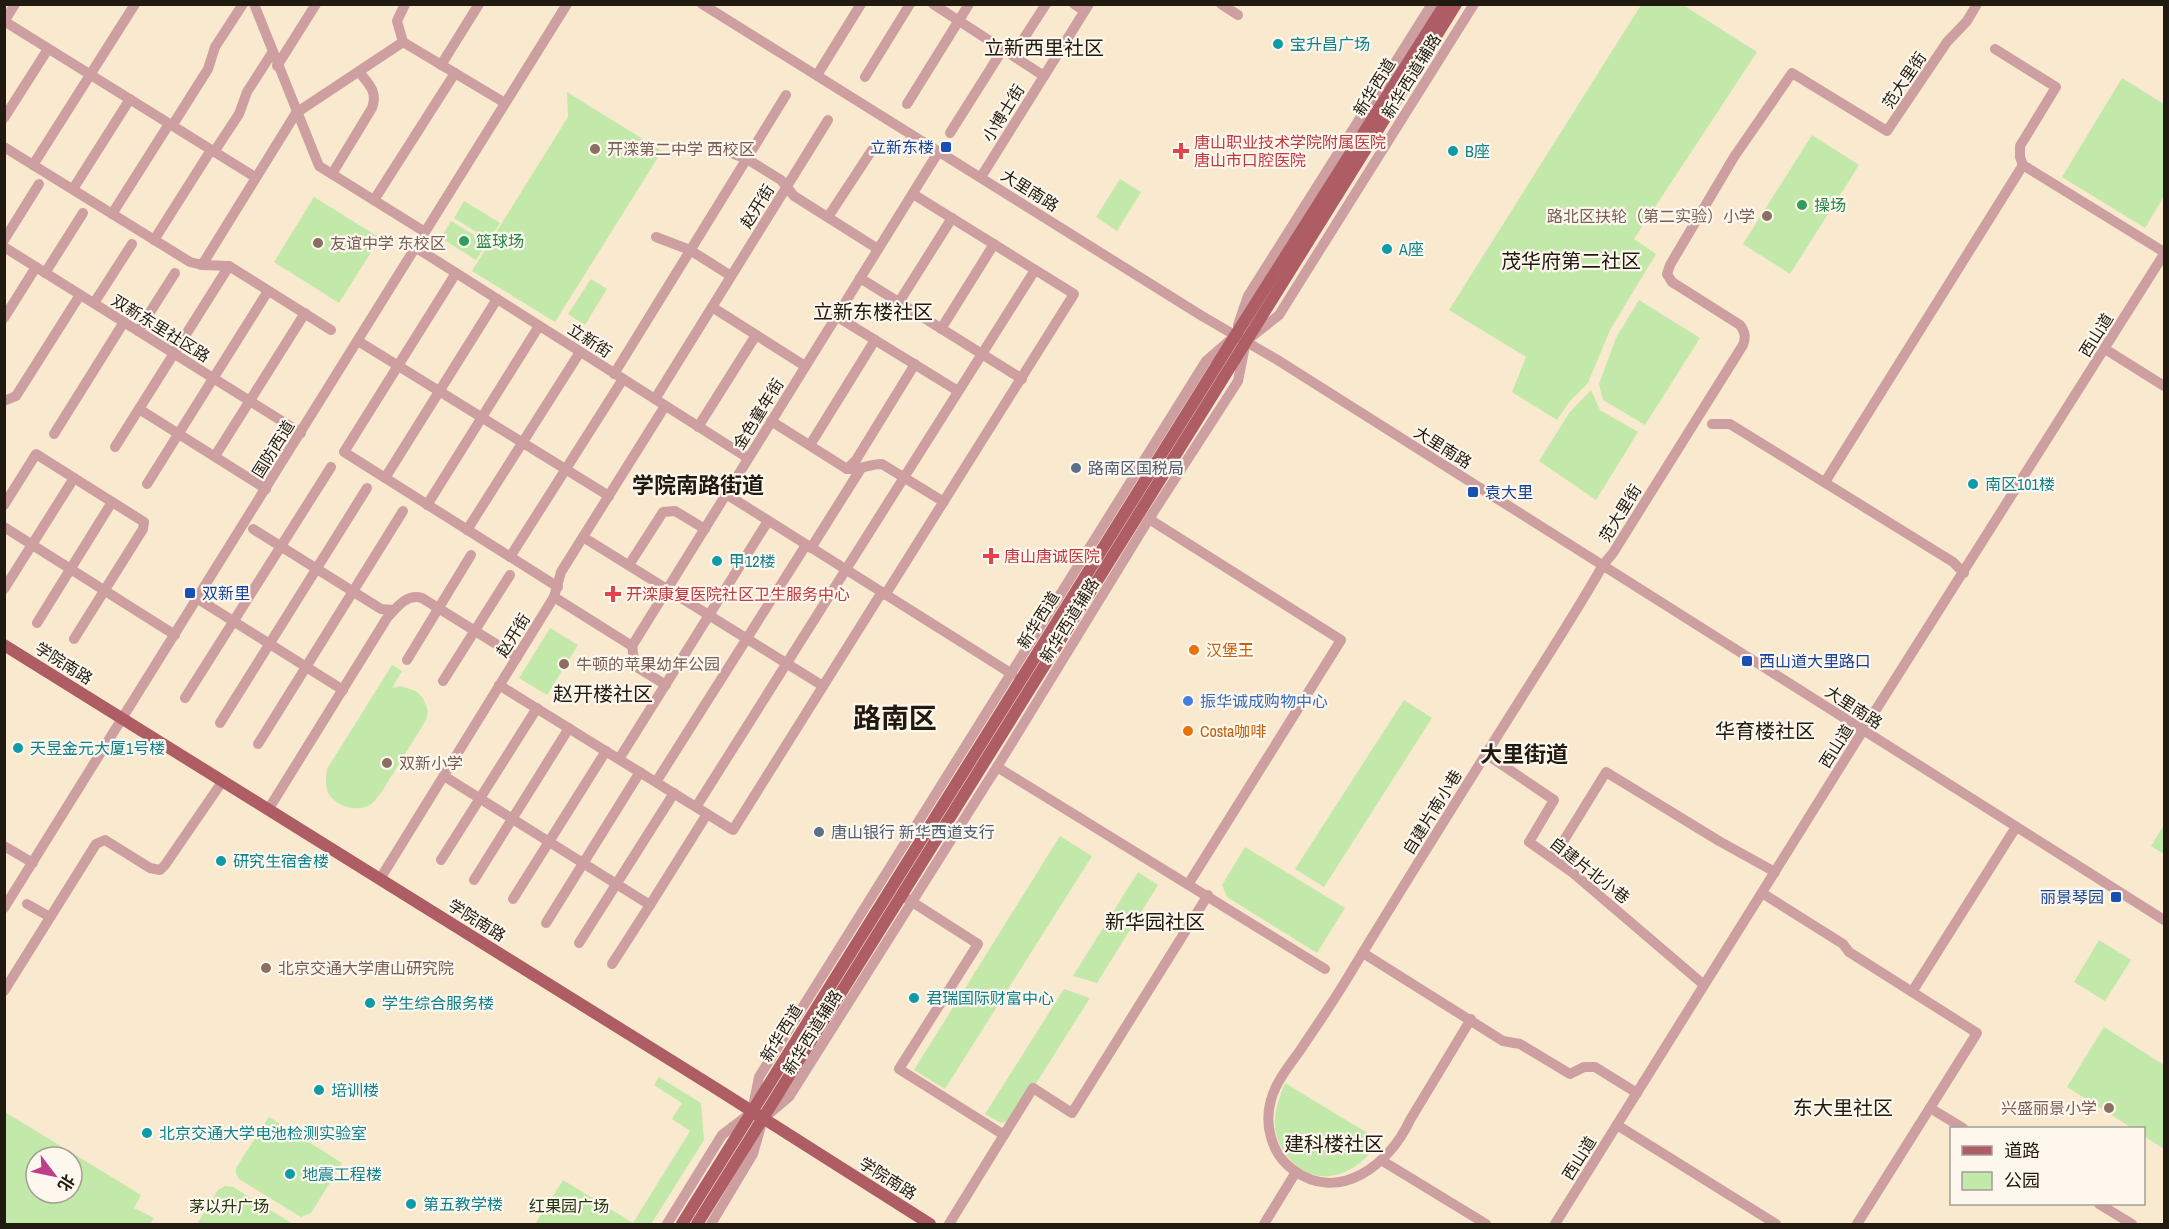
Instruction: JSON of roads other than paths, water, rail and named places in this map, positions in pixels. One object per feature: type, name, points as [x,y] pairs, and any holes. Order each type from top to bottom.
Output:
[{"type":"main road","name":"新华西道","points":[[697,1224],[906,898],[1240,338],[1445,4]]},
{"type":"main road","name":"新华西道","points":[[682,1224],[1240,338],[1456,4]]},
{"type":"main road","name":"学院南路","points":[[4,645],[930,1224]]},
{"type":"street","points":[[15,4],[5,22],[255,177]]},
{"type":"street","points":[[33,165],[135,4]]},
{"type":"street","points":[[112,214],[208,69],[215,47],[243,4]]},
{"type":"street","points":[[277,66],[316,4]]},
{"type":"street","points":[[405,4],[397,21],[403,42],[505,103]]},
{"type":"street","points":[[441,65],[479,4]]},
{"type":"street","name":"国防西道","points":[[4,908],[567,4]]},
{"type":"street","name":"大里南路","points":[[702,4],[1603,565],[2164,920]]},
{"type":"street","points":[[817,75],[861,4]]},
{"type":"street","points":[[865,77],[910,4]]},
{"type":"street","points":[[933,4],[1044,76]]},
{"type":"street","points":[[907,104],[969,4]]},
{"type":"street","points":[[1013,55],[1046,4]]},
{"type":"street","points":[[1074,4],[1087,8]]},
{"type":"street","points":[[1221,4],[1238,15]]},
{"type":"street","name":"新华西道辅路","points":[[906,898],[997,766],[1149,519],[1238,381],[1240,338],[1248,296],[1432,4]]},
{"type":"street","name":"新华西道辅路","points":[[752,1112],[759,1077],[1206,361],[1279,315],[1474,4]]},
{"type":"street","name":"范大里街","points":[[1603,565],[1608,550],[1740,340],[1734,326],[1668,285],[1660,275],[1661,267],[1729,154],[1790,67],[1886,126],[1944,40],[1963,19],[1972,4]]},
{"type":"street","name":"范大里街","points":[[1603,565],[1654,488],[1745,340],[1740,325],[1672,282],[1667,274],[1670,265],[1734,157],[1792,73],[1887,131],[1947,42],[1967,21],[1977,4]]},
{"type":"street","points":[[256,6],[277,66],[319,166],[425,232]]},
{"type":"street","name":"小博士街","points":[[981,177],[1087,8]]},
{"type":"street","points":[[202,265],[296,113],[403,42]]},
{"type":"street","points":[[4,118],[48,49]]},
{"type":"street","points":[[950,134],[1003,49]]},
{"type":"street","points":[[1995,49],[2056,87],[2020,146],[2023,165],[2164,253]]},
{"type":"street","points":[[154,240],[239,114],[247,92],[272,52]]},
{"type":"street","points":[[332,174],[372,108],[375,99],[374,91],[359,72]]},
{"type":"street","points":[[374,200],[455,73]]},
{"type":"street","points":[[510,557],[566,470],[690,250],[786,95]]},
{"type":"street","points":[[73,189],[130,99]]},
{"type":"street","name":"赵开街","points":[[655,399],[828,120]]},
{"type":"street","points":[[713,146],[747,159],[781,180],[794,196],[878,249]]},
{"type":"street","points":[[4,147],[190,262],[229,266],[331,330]]},
{"type":"street","points":[[828,217],[872,150]]},
{"type":"street","name":"金色童年街","points":[[632,646],[939,151]]},
{"type":"street","points":[[1825,482],[2023,165]]},
{"type":"street","points":[[4,240],[39,184]]},
{"type":"street","points":[[500,685],[733,830],[823,686],[944,502],[1074,294],[913,194]]},
{"type":"street","points":[[4,318],[83,213]]},
{"type":"street","points":[[899,302],[952,218]]},
{"type":"street","points":[[656,237],[690,250],[731,276]]},
{"type":"street","points":[[94,303],[132,244]]},
{"type":"street","points":[[941,329],[994,244]]},
{"type":"street","name":"双新东里社区路","points":[[4,248],[301,433]]},
{"type":"street","name":"立新街","points":[[415,248],[748,458]]},
{"type":"street","name":"西山道","points":[[1555,1224],[2164,253]]},
{"type":"street","points":[[115,447],[229,266]]},
{"type":"street","points":[[696,807],[1035,270]]},
{"type":"street","points":[[138,331],[175,273]]},
{"type":"street","points":[[456,273],[344,452],[510,557],[632,646],[635,666],[666,685]]},
{"type":"street","points":[[860,278],[1022,379]]},
{"type":"street","points":[[147,484],[268,291]]},
{"type":"street","points":[[4,401],[16,396],[80,295]]},
{"type":"street","points":[[385,478],[497,299]]},
{"type":"street","points":[[712,307],[805,366]]},
{"type":"street","points":[[215,456],[304,313]]},
{"type":"street","points":[[836,316],[958,391]]},
{"type":"street","points":[[54,434],[124,322]]},
{"type":"street","points":[[427,505],[539,326]]},
{"type":"street","points":[[698,427],[756,335]]},
{"type":"street","points":[[810,445],[875,340]]},
{"type":"street","points":[[358,341],[609,496]]},
{"type":"street","points":[[2105,349],[2164,386]]},
{"type":"street","points":[[467,530],[580,352]]},
{"type":"street","points":[[847,469],[856,460],[915,364]]},
{"type":"street","name":"赵开街","points":[[380,879],[556,592],[561,572],[665,406]]},
{"type":"street","points":[[139,409],[266,489]]},
{"type":"street","points":[[771,421],[847,469],[860,470]]},
{"type":"street","points":[[1713,424],[1730,424],[1953,562],[1964,573]]},
{"type":"street","points":[[4,505],[36,454],[144,522],[143,529],[74,639]]},
{"type":"street","points":[[656,782],[747,639],[860,470],[872,464],[882,464],[944,502]]},
{"type":"street","points":[[185,698],[331,467]]},
{"type":"street","points":[[4,589],[74,478]]},
{"type":"street","points":[[220,723],[367,489]]},
{"type":"street","points":[[726,494],[1012,674]]},
{"type":"street","points":[[37,623],[112,502]]},
{"type":"street","points":[[258,744],[403,511]]},
{"type":"street","points":[[629,565],[663,512],[675,511],[705,529]]},
{"type":"street","points":[[1149,519],[1341,639],[1189,883]]},
{"type":"street","points":[[619,759],[768,521]]},
{"type":"street","points":[[4,527],[175,635]]},
{"type":"street","points":[[253,529],[381,609],[394,610]]},
{"type":"street","points":[[583,537],[823,686]]},
{"type":"street","points":[[407,660],[471,555]]},
{"type":"street","name":"自建片南小巷","points":[[1296,1172],[1281,1158],[1269,1135],[1271,1099],[1284,1073],[1331,1004],[1603,565]]},
{"type":"street","points":[[443,681],[510,575]]},
{"type":"street","points":[[268,810],[394,610],[406,599],[416,596],[517,657]]},
{"type":"street","points":[[198,598],[343,690]]},
{"type":"street","points":[[441,860],[537,708]]},
{"type":"street","points":[[474,880],[569,728]]},
{"type":"street","points":[[513,899],[606,751]]},
{"type":"street","name":"自建片北小巷","points":[[1486,754],[1554,800],[1529,842],[1574,873],[1704,985]]},
{"type":"street","points":[[997,766],[1325,969]]},
{"type":"street","points":[[546,923],[640,772]]},
{"type":"street","points":[[1553,858],[1606,772],[1719,841],[1775,872]]},
{"type":"street","points":[[444,776],[650,905]]},
{"type":"street","points":[[4,991],[96,844],[105,840],[150,868],[160,870],[222,782]]},
{"type":"street","points":[[579,943],[674,793]]},
{"type":"street","points":[[612,964],[707,814]]},
{"type":"street","points":[[1912,992],[2016,827]]},
{"type":"street","points":[[4,846],[33,863]]},
{"type":"street","points":[[1762,893],[1843,944],[1848,952],[1977,1033],[1857,1224]]},
{"type":"street","points":[[949,1224],[1033,1088],[1072,1113],[1208,895]]},
{"type":"street","points":[[906,898],[978,944],[899,1069],[1004,1135]]},
{"type":"street","points":[[27,904],[50,917]]},
{"type":"street","points":[[1363,952],[1503,1041],[1520,1044],[1570,1074],[1584,1067],[1595,1067],[1637,1093]]},
{"type":"street","points":[[1263,1224],[1296,1172],[1328,1183],[1352,1180],[1392,1150],[1402,1137],[1471,1019]]},
{"type":"street","points":[[1930,1108],[1961,1127]]},
{"type":"street","points":[[667,1224],[722,1135],[752,1112]]},
{"type":"street","points":[[711,1224],[753,1154],[763,1119]]},
{"type":"street","points":[[1617,1125],[1776,1224]]},
{"type":"street","points":[[1381,1160],[1486,1224]]},
{"type":"street","points":[[2102,1205],[2132,1224]]},
{"type":"place","name":"宝升昌广场","points":[[1278,44]]},
{"type":"place","name":"立新东楼","points":[[946,147]]},
{"type":"place","name":"开滦第二中学 西校区","points":[[595,149]]},
{"type":"place","name":"唐山职业技术学院附属医院 唐山市口腔医院","points":[[1181,151]]},
{"type":"place","name":"B座","points":[[1453,151]]},
{"type":"place","name":"操场","points":[[1802,205]]},
{"type":"place","name":"路北区扶轮（第二实验）小学","points":[[1767,216]]},
{"type":"place","name":"篮球场","points":[[464,241]]},
{"type":"place","name":"友谊中学 东校区","points":[[318,243]]},
{"type":"place","name":"A座","points":[[1387,249]]},
{"type":"place","name":"路南区国税局","points":[[1076,468]]},
{"type":"place","name":"南区101楼","points":[[1973,484]]},
{"type":"place","name":"袁大里","points":[[1473,492]]},
{"type":"place","name":"唐山唐诚医院","points":[[991,556]]},
{"type":"place","name":"甲12楼","points":[[717,561]]},
{"type":"place","name":"双新里","points":[[190,593]]},
{"type":"place","name":"开滦康复医院社区卫生服务中心","points":[[613,594]]},
{"type":"place","name":"汉堡王","points":[[1194,650]]},
{"type":"place","name":"西山道大里路口","points":[[1747,661]]},
{"type":"place","name":"牛顿的苹果幼年公园","points":[[564,664]]},
{"type":"place","name":"振华诚成购物中心","points":[[1188,701]]},
{"type":"place","name":"Costa咖啡","points":[[1188,731]]},
{"type":"place","name":"天昱金元大厦1号楼","points":[[18,748]]},
{"type":"place","name":"双新小学","points":[[387,763]]},
{"type":"place","name":"唐山银行 新华西道支行","points":[[819,832]]},
{"type":"place","name":"研究生宿舍楼","points":[[221,861]]},
{"type":"place","name":"丽景琴园","points":[[2116,897]]},
{"type":"place","name":"北京交通大学唐山研究院","points":[[266,968]]},
{"type":"place","name":"君瑞国际财富中心","points":[[914,998]]},
{"type":"place","name":"学生综合服务楼","points":[[370,1003]]},
{"type":"place","name":"培训楼","points":[[319,1090]]},
{"type":"place","name":"兴盛丽景小学","points":[[2109,1108]]},
{"type":"place","name":"北京交通大学电池检测实验室","points":[[147,1133]]},
{"type":"place","name":"地震工程楼","points":[[290,1174]]},
{"type":"place","name":"第五教学楼","points":[[411,1204]]},
{"type":"district","name":"立新西里社区","points":[[1044,47]]},
{"type":"district","name":"茂华府第二社区","points":[[1571,260]]},
{"type":"district","name":"立新东楼社区","points":[[873,311]]},
{"type":"district","name":"学院南路街道","points":[[698,485]]},
{"type":"district","name":"赵开楼社区","points":[[603,693]]},
{"type":"district","name":"路南区","points":[[895,718]]},
{"type":"district","name":"华育楼社区","points":[[1765,730]]},
{"type":"district","name":"大里街道","points":[[1524,754]]},
{"type":"district","name":"新华园社区","points":[[1155,921]]},
{"type":"district","name":"东大里社区","points":[[1843,1107]]},
{"type":"district","name":"建科楼社区","points":[[1334,1143]]},
{"type":"park label","name":"茅以升广场","points":[[229,1206]]},
{"type":"park label","name":"红果园广场","points":[[569,1206]]}]
